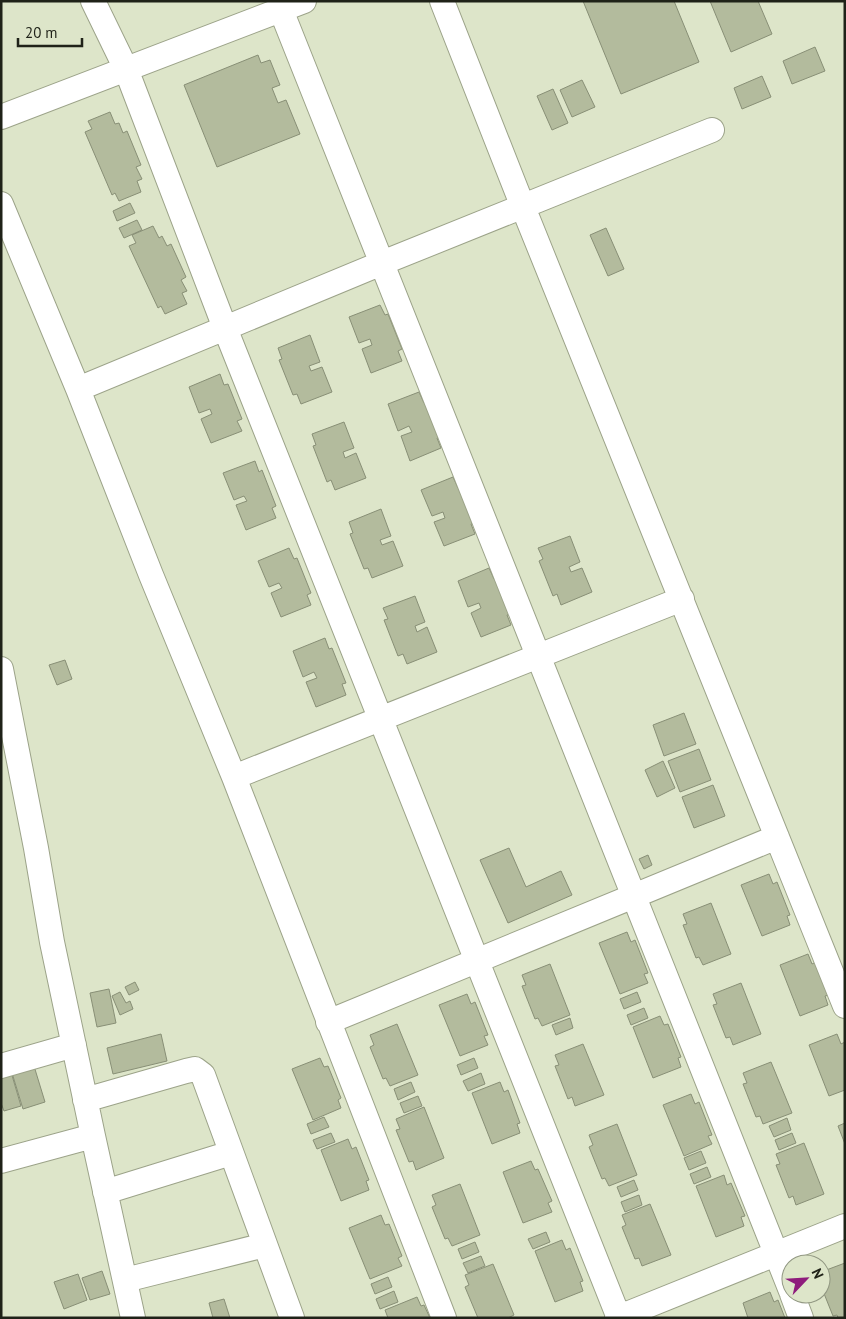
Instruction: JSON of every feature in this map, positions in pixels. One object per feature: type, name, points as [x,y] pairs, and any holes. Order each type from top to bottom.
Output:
[{"type":"street","points":[[93,1],[126,69],[225,328],[618,1318],[845,1226]]},
{"type":"street","points":[[1,118],[304,1]]},
{"type":"street","points":[[442,1],[845,1006]]},
{"type":"street","points":[[281,10],[781,1266]]},
{"type":"street","points":[[78,389],[382,263],[712,130]]},
{"type":"street","points":[[1,204],[78,389],[151,575],[234,777],[444,1318]]},
{"type":"street","points":[[234,777],[682,599]]},
{"type":"street","points":[[1,669],[36,848],[52,942],[133,1318]]},
{"type":"street","points":[[328,1022],[777,836]]},
{"type":"street","points":[[1,1066],[74,1045]]},
{"type":"street","points":[[85,1100],[195,1069],[203,1076],[292,1318]]},
{"type":"street","points":[[1,1161],[93,1136]]},
{"type":"street","points":[[106,1192],[231,1153]]},
{"type":"street","points":[[125,1280],[265,1245]]},
{"type":"street","points":[[796,1304],[801,1318]]},
{"type":"building","points":[[583,1],[674,1],[699,62],[621,94]]},
{"type":"building","points":[[710,1],[758,1],[772,34],[731,52]]},
{"type":"building","points":[[815,47],[825,71],[792,84],[783,61]]},
{"type":"building","points":[[258,55],[261,63],[270,60],[280,85],[272,88],[278,103],[286,100],[300,134],[217,167],[184,85]]},
{"type":"building","points":[[762,76],[771,97],[742,109],[734,88]]},
{"type":"building","points":[[582,80],[595,107],[572,117],[560,90]]},
{"type":"building","points":[[553,89],[568,123],[552,130],[537,96]]},
{"type":"building","points":[[110,112],[115,124],[119,123],[123,133],[127,131],[141,165],[136,167],[142,179],[137,181],[141,192],[119,201],[115,193],[112,195],[85,132],[92,129],[88,121]]},
{"type":"building","points":[[130,203],[135,213],[117,221],[113,211]]},
{"type":"building","points":[[137,220],[142,230],[124,238],[119,228]]},
{"type":"building","points":[[153,226],[159,238],[162,236],[167,246],[171,244],[186,277],[181,280],[187,291],[182,293],[187,304],[165,314],[161,306],[158,308],[129,246],[136,243],[132,235]]},
{"type":"building","points":[[606,228],[624,269],[608,276],[590,235]]},
{"type":"building","points":[[380,305],[385,315],[388,314],[402,349],[398,351],[402,361],[371,373],[362,349],[372,345],[370,339],[359,343],[349,317]]},
{"type":"building","points":[[310,335],[320,362],[309,366],[311,371],[322,367],[332,392],[301,404],[297,394],[293,395],[279,360],[282,359],[278,348]]},
{"type":"building","points":[[220,374],[224,385],[228,384],[242,419],[237,421],[242,431],[211,443],[201,419],[212,414],[210,409],[199,413],[189,387]]},
{"type":"building","points":[[419,392],[424,403],[427,401],[441,437],[437,438],[441,448],[410,461],[401,436],[412,432],[409,426],[398,431],[388,404]]},
{"type":"building","points":[[344,422],[354,448],[343,452],[345,458],[356,453],[366,478],[335,490],[331,480],[327,482],[313,446],[316,445],[312,434]]},
{"type":"building","points":[[255,461],[259,472],[262,470],[276,506],[272,508],[276,518],[246,530],[236,505],[247,501],[244,496],[234,500],[223,473]]},
{"type":"building","points":[[453,477],[458,488],[461,487],[475,522],[471,524],[475,534],[444,546],[434,522],[445,518],[443,512],[432,516],[421,490]]},
{"type":"building","points":[[381,509],[391,536],[380,540],[382,545],[393,541],[403,566],[372,578],[368,568],[364,569],[350,534],[353,533],[349,522]]},
{"type":"building","points":[[570,536],[580,562],[569,567],[571,572],[582,568],[592,592],[561,605],[557,594],[553,596],[539,561],[543,559],[538,548]]},
{"type":"building","points":[[289,548],[294,559],[297,558],[311,593],[307,595],[311,605],[281,617],[271,593],[282,588],[279,583],[269,587],[258,561]]},
{"type":"building","points":[[489,568],[494,579],[497,578],[511,613],[507,615],[511,625],[481,637],[471,613],[481,608],[479,603],[468,607],[458,581]]},
{"type":"building","points":[[415,596],[425,622],[415,626],[417,632],[427,627],[437,652],[407,664],[403,654],[398,656],[384,620],[388,619],[383,608]]},
{"type":"building","points":[[325,638],[329,649],[332,648],[346,683],[342,684],[346,695],[316,707],[306,682],[317,678],[314,672],[303,677],[293,651]]},
{"type":"building","points":[[65,660],[72,679],[57,685],[49,665]]},
{"type":"building","points":[[684,713],[696,744],[664,756],[653,725]]},
{"type":"building","points":[[699,749],[711,780],[680,792],[668,761]]},
{"type":"building","points":[[663,761],[675,788],[657,797],[645,770]]},
{"type":"building","points":[[713,785],[725,816],[694,828],[682,797]]},
{"type":"building","points":[[509,848],[526,887],[561,871],[572,895],[508,923],[480,860]]},
{"type":"building","points":[[648,855],[652,865],[644,869],[639,859]]},
{"type":"building","points":[[769,874],[773,884],[777,882],[790,915],[787,916],[790,925],[762,936],[741,885]]},
{"type":"building","points":[[711,903],[731,954],[703,965],[699,957],[696,958],[683,925],[687,924],[683,914]]},
{"type":"building","points":[[627,932],[631,942],[635,940],[648,973],[644,974],[648,983],[620,994],[599,943]]},
{"type":"building","points":[[808,954],[812,964],[816,962],[829,995],[825,996],[828,1005],[800,1016],[780,965]]},
{"type":"building","points":[[550,964],[570,1015],[542,1026],[538,1018],[535,1019],[522,986],[526,985],[522,975]]},
{"type":"building","points":[[135,982],[139,990],[129,995],[125,987]]},
{"type":"building","points":[[741,983],[761,1034],[733,1045],[730,1037],[726,1038],[713,1005],[717,1004],[713,994]]},
{"type":"building","points":[[109,989],[116,1023],[97,1027],[90,993]]},
{"type":"building","points":[[120,992],[126,1003],[130,1001],[133,1009],[120,1015],[112,996]]},
{"type":"building","points":[[637,992],[641,1002],[624,1009],[620,999]]},
{"type":"building","points":[[467,994],[471,1004],[475,1002],[488,1035],[484,1036],[488,1045],[460,1056],[439,1005]]},
{"type":"building","points":[[644,1008],[648,1018],[631,1025],[627,1015]]},
{"type":"building","points":[[660,1016],[664,1025],[668,1024],[681,1057],[678,1058],[681,1067],[653,1078],[633,1027]]},
{"type":"building","points":[[570,1018],[573,1028],[556,1035],[552,1025]]},
{"type":"building","points":[[397,1024],[418,1075],[390,1086],[386,1078],[383,1079],[370,1047],[374,1045],[370,1035]]},
{"type":"building","points":[[161,1034],[167,1061],[113,1074],[107,1048]]},
{"type":"building","points":[[837,1034],[841,1044],[845,1042],[845,1090],[829,1096],[809,1045]]},
{"type":"building","points":[[583,1044],[604,1095],[575,1106],[572,1097],[568,1099],[555,1066],[559,1065],[555,1055]]},
{"type":"building","points":[[320,1058],[324,1067],[328,1066],[341,1098],[338,1100],[341,1108],[313,1120],[292,1069]]},
{"type":"building","points":[[474,1058],[478,1068],[461,1075],[457,1065]]},
{"type":"building","points":[[771,1062],[792,1113],[763,1124],[760,1116],[756,1117],[743,1084],[747,1083],[743,1073]]},
{"type":"building","points":[[34,1066],[45,1102],[23,1109],[12,1073]]},
{"type":"building","points":[[11,1072],[21,1106],[4,1111],[1,1103],[1,1075]]},
{"type":"building","points":[[481,1073],[485,1084],[468,1091],[463,1081]]},
{"type":"building","points":[[411,1082],[415,1092],[398,1100],[394,1089]]},
{"type":"building","points":[[500,1082],[504,1092],[508,1090],[520,1123],[517,1124],[520,1133],[492,1144],[472,1093]]},
{"type":"building","points":[[691,1094],[695,1104],[699,1102],[712,1135],[708,1136],[712,1144],[684,1156],[663,1105]]},
{"type":"building","points":[[418,1096],[422,1106],[404,1113],[400,1103]]},
{"type":"building","points":[[424,1107],[444,1158],[416,1170],[413,1161],[409,1162],[396,1130],[400,1129],[396,1119]]},
{"type":"building","points":[[324,1117],[329,1127],[311,1134],[307,1124]]},
{"type":"building","points":[[787,1118],[791,1130],[774,1137],[769,1126]]},
{"type":"building","points":[[845,1123],[845,1144],[838,1126]]},
{"type":"building","points":[[617,1124],[637,1175],[609,1186],[605,1178],[602,1179],[589,1147],[593,1145],[589,1135]]},
{"type":"building","points":[[331,1133],[335,1142],[317,1149],[313,1140]]},
{"type":"building","points":[[792,1133],[796,1143],[779,1150],[775,1140]]},
{"type":"building","points":[[348,1139],[352,1149],[356,1147],[369,1180],[366,1181],[369,1190],[341,1201],[321,1150]]},
{"type":"building","points":[[804,1143],[824,1194],[796,1205],[793,1196],[789,1198],[776,1165],[780,1164],[776,1154]]},
{"type":"building","points":[[701,1151],[706,1163],[689,1170],[684,1158]]},
{"type":"building","points":[[531,1161],[535,1170],[538,1169],[552,1201],[548,1203],[552,1212],[523,1223],[503,1172]]},
{"type":"building","points":[[707,1167],[711,1177],[694,1184],[690,1174]]},
{"type":"building","points":[[724,1175],[727,1185],[731,1183],[745,1216],[741,1217],[744,1226],[716,1237],[696,1186]]},
{"type":"building","points":[[634,1180],[638,1190],[621,1197],[617,1187]]},
{"type":"building","points":[[460,1184],[480,1235],[452,1246],[448,1238],[445,1239],[432,1207],[436,1205],[432,1195]]},
{"type":"building","points":[[639,1195],[642,1205],[625,1212],[621,1202]]},
{"type":"building","points":[[650,1204],[671,1255],[642,1266],[639,1258],[635,1259],[622,1227],[626,1225],[622,1215]]},
{"type":"building","points":[[381,1215],[385,1225],[389,1224],[402,1256],[398,1258],[402,1266],[370,1279],[349,1228]]},
{"type":"building","points":[[546,1232],[550,1242],[533,1249],[528,1239]]},
{"type":"building","points":[[562,1240],[566,1250],[570,1248],[583,1281],[580,1282],[583,1291],[555,1302],[535,1251]]},
{"type":"building","points":[[475,1242],[479,1252],[462,1259],[458,1249]]},
{"type":"building","points":[[481,1256],[485,1266],[468,1273],[463,1263]]},
{"type":"building","points":[[845,1263],[845,1318],[838,1318],[837,1315],[833,1316],[828,1304],[831,1304],[831,1268]]},
{"type":"building","points":[[493,1264],[514,1315],[508,1318],[478,1318],[465,1287],[469,1285],[465,1275]]},
{"type":"building","points":[[102,1271],[110,1294],[90,1300],[82,1278]]},
{"type":"building","points":[[78,1274],[87,1300],[64,1309],[54,1282]]},
{"type":"building","points":[[388,1277],[392,1287],[375,1294],[371,1284]]},
{"type":"building","points":[[394,1291],[398,1302],[380,1309],[376,1299]]},
{"type":"building","points":[[770,1292],[774,1302],[778,1300],[785,1318],[748,1318],[743,1303]]},
{"type":"building","points":[[417,1297],[421,1306],[424,1305],[430,1318],[388,1318],[385,1310]]},
{"type":"building","points":[[224,1299],[230,1318],[213,1318],[209,1303]]}]
